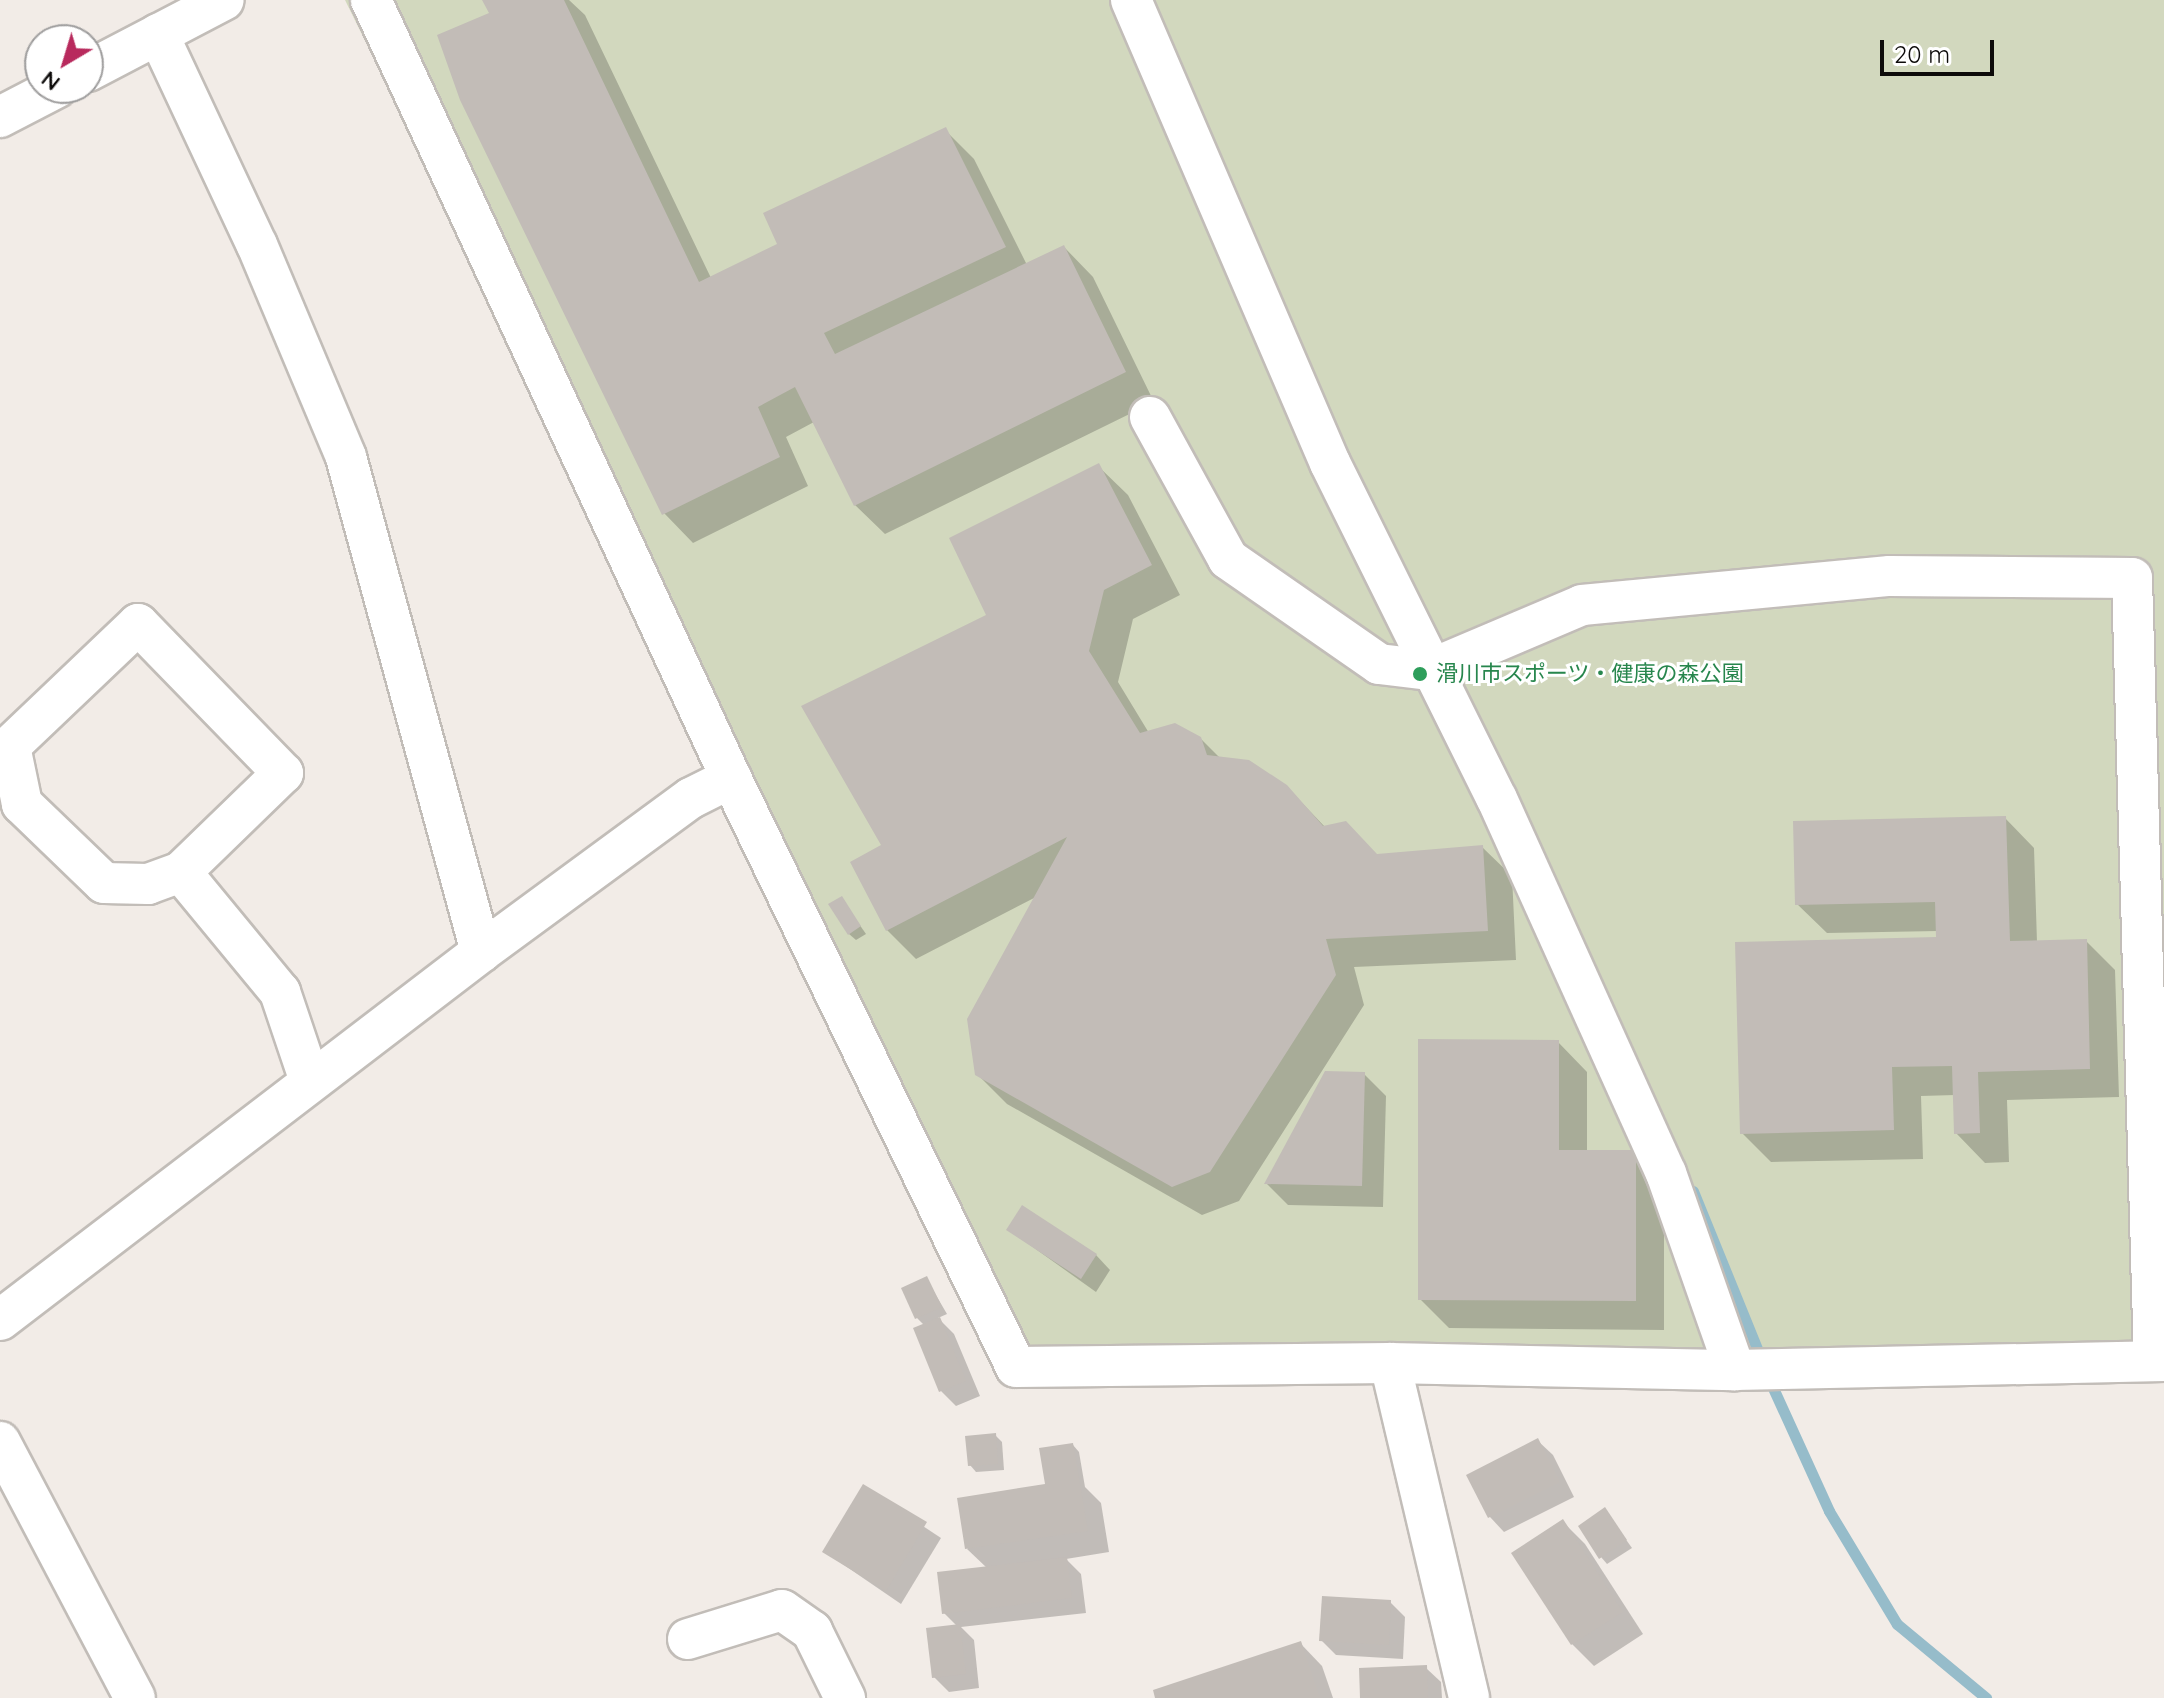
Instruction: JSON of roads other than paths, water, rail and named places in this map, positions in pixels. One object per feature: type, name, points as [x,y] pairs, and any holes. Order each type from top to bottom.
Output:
[{"type":"street","points":[[104,63],[224,0]]},
{"type":"street","points":[[371,0],[731,778],[1016,1367],[1390,1363],[1735,1370],[2159,1361],[2148,577],[1890,576],[1582,605],[1429,670],[1379,664],[1228,559],[1150,417]]},
{"type":"street","points":[[1131,0],[1330,463],[1429,670],[1497,799],[1666,1173],[1735,1370]]},
{"type":"street","points":[[158,34],[257,245],[346,457],[481,952]]},
{"type":"street","points":[[0,117],[25,104]]},
{"type":"street","points":[[138,624],[283,773],[181,872],[148,884],[104,883],[22,804],[10,746],[138,624]]},
{"type":"street","points":[[0,1320],[481,952],[691,798],[731,778]]},
{"type":"street","points":[[181,872],[280,992],[310,1081]]},
{"type":"street","points":[[1390,1363],[1469,1698]]},
{"type":"street","points":[[0,1442],[135,1698]]},
{"type":"street","points":[[688,1639],[782,1610],[812,1631],[845,1698]]},
{"type":"waterway","points":[[1693,1191],[1762,1361]]},
{"type":"waterway","points":[[1768,1377],[1829,1511],[1897,1624],[1986,1698]]},
{"type":"place","name":"滑川市スポーツ・健康の森公園","points":[[1420,674]]}]
